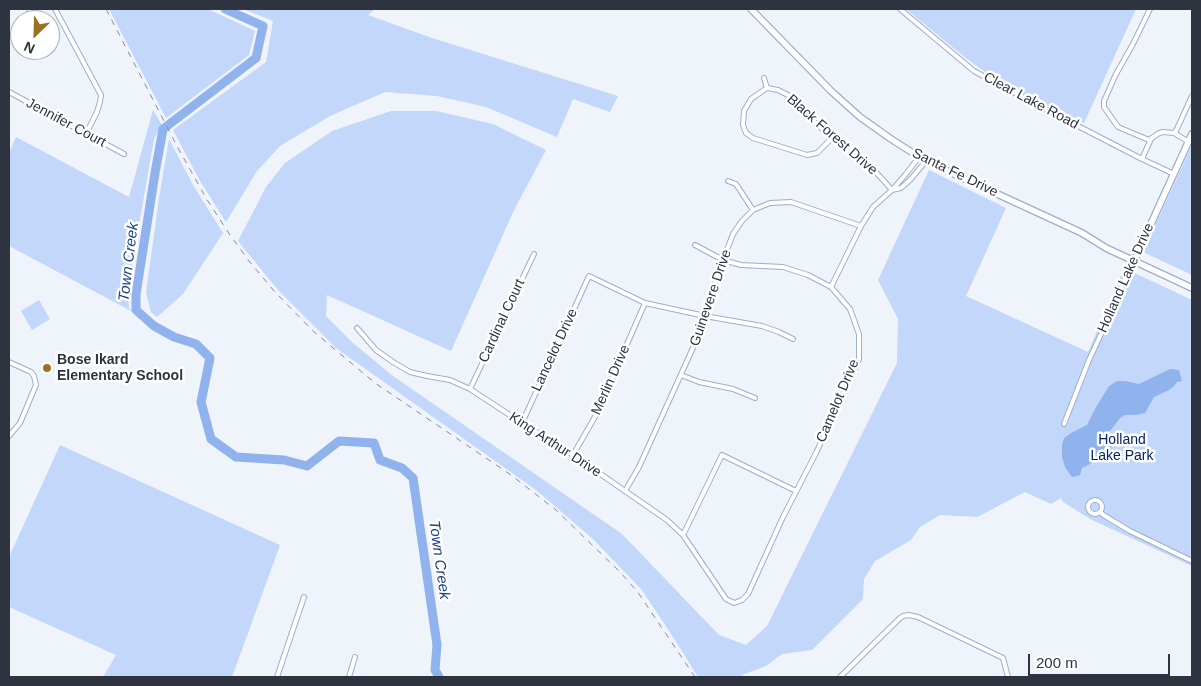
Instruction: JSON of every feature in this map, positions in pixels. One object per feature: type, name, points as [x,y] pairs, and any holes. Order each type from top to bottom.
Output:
[{"type":"main road","name":"Santa Fe Drive","points":[[751,9],[831,91],[891,139],[926,161],[1082,233],[1106,248],[1192,288]]},
{"type":"main road","name":"Holland Lake Drive","points":[[1134,261],[1192,134]]},
{"type":"street","points":[[55,9],[101,95],[98,112],[86,134]]},
{"type":"street","name":"Clear Lake Road","points":[[900,9],[974,71],[1174,174]]},
{"type":"street","points":[[1150,9],[1116,74],[1104,104],[1105,110],[1118,127],[1147,140],[1151,139]]},
{"type":"street","points":[[764,78],[767,88],[751,99],[744,111],[743,125],[746,133],[753,138],[807,155],[817,153],[832,138]]},
{"type":"street","name":"Black Forest Drive","points":[[767,88],[778,90],[788,95],[832,138],[874,170],[892,190]]},
{"type":"street","name":"Jennifer Court","points":[[9,92],[124,154]]},
{"type":"street","points":[[1174,133],[1179,128],[1192,96]]},
{"type":"street","points":[[1142,159],[1151,139],[1159,133],[1174,133],[1189,142]]},
{"type":"street","points":[[831,287],[861,226],[873,207],[892,190],[919,156]]},
{"type":"street","points":[[892,190],[901,188],[926,161]]},
{"type":"street","points":[[728,182],[736,184],[753,210],[770,203],[791,202],[861,226]]},
{"type":"street","name":"Guinevere Drive","points":[[625,491],[639,467],[682,375],[697,339],[733,234],[753,210]]},
{"type":"street","name":"Camelot Drive","points":[[695,245],[723,260],[741,265],[783,267],[808,275],[831,287],[850,309],[859,334],[859,359],[748,594],[742,600],[734,603],[726,599]]},
{"type":"street","name":"Cardinal Court","points":[[470,389],[534,254]]},
{"type":"street","name":"Holland Lake Drive","points":[[1064,424],[1089,360],[1134,261]]},
{"type":"street","name":"Lancelot Drive","points":[[522,423],[589,276],[645,303]]},
{"type":"street","points":[[645,303],[762,326],[793,339]]},
{"type":"street","name":"Merlin Drive","points":[[573,456],[596,415],[645,303]]},
{"type":"street","name":"King Arthur Drive","points":[[357,328],[376,350],[393,362],[410,372],[450,380],[470,389],[667,520],[683,535],[726,599]]},
{"type":"street","points":[[9,362],[31,372],[36,382],[35,389],[20,423],[9,436]]},
{"type":"street","points":[[682,375],[699,382],[733,389],[754,398]]},
{"type":"street","points":[[683,535],[722,455],[796,491]]},
{"type":"street","points":[[1100,512],[1130,531],[1192,561]]},
{"type":"street","points":[[277,677],[304,597]]},
{"type":"street","points":[[840,677],[902,616],[909,615],[918,617],[1003,658],[1008,677]]},
{"type":"street","points":[[349,677],[355,658]]},
{"type":"green space","points":[[109,9],[208,9],[255,31],[249,55],[166,118]]},
{"type":"green space","points":[[243,9],[375,9],[368,15],[432,38],[618,96],[610,112],[573,99],[557,137],[486,107],[437,96],[385,92],[330,116],[280,146],[257,171],[226,222],[200,181],[173,130],[266,62],[273,21]]},
{"type":"green space","points":[[906,9],[1136,9],[1084,123],[998,81],[967,59]]},
{"type":"green space","points":[[153,110],[162,125],[154,139],[128,288],[129,308],[135,313],[9,246],[9,153],[16,137],[129,197]]},
{"type":"green space","name":"Holland Lake Park","points":[[391,111],[436,111],[493,124],[546,150],[514,210],[451,351],[327,295],[326,316],[353,343],[393,376],[622,534],[719,635],[746,645],[767,626],[897,363],[898,319],[878,280],[929,170],[1006,208],[966,296],[1088,352],[1124,268],[1192,300],[1192,566],[1090,519],[1063,502],[1061,498],[1051,504],[1025,492],[977,517],[940,515],[920,527],[911,540],[875,561],[864,579],[863,599],[812,650],[782,654],[766,666],[741,677],[698,677],[642,590],[593,539],[536,490],[336,348],[278,290],[238,241],[266,187],[285,163],[332,131]]},
{"type":"green space","points":[[169,139],[193,185],[223,233],[183,294],[157,317],[151,312],[146,293]]},
{"type":"green space","points":[[1192,145],[1192,275],[1143,252]]},
{"type":"green space","points":[[39,300],[50,319],[32,330],[21,311]]},
{"type":"green space","points":[[60,445],[280,545],[232,677],[103,677],[116,655],[9,607],[9,557]]},
{"type":"water","points":[[1170,369],[1179,370],[1182,381],[1177,382],[1169,390],[1154,397],[1145,413],[1125,415],[1120,418],[1105,435],[1111,444],[1112,453],[1082,468],[1080,475],[1071,476],[1065,467],[1062,457],[1064,438],[1087,425],[1109,386],[1117,381],[1139,384]]},
{"type":"waterway","name":"Town Creek","points":[[225,9],[263,26],[256,58],[163,129],[136,294],[136,310],[154,326],[174,337],[196,344],[210,358],[201,402],[211,439],[236,457],[284,460],[307,466],[339,441],[374,443],[380,460],[402,468],[413,478],[437,645],[435,670],[439,677]]},
{"type":"railway","points":[[106,9],[206,198],[249,261],[274,291],[313,331],[375,383],[511,475],[556,510],[637,591],[695,677]]},
{"type":"place","name":"Bose Ikard Elementary School","points":[[47,368]]}]
